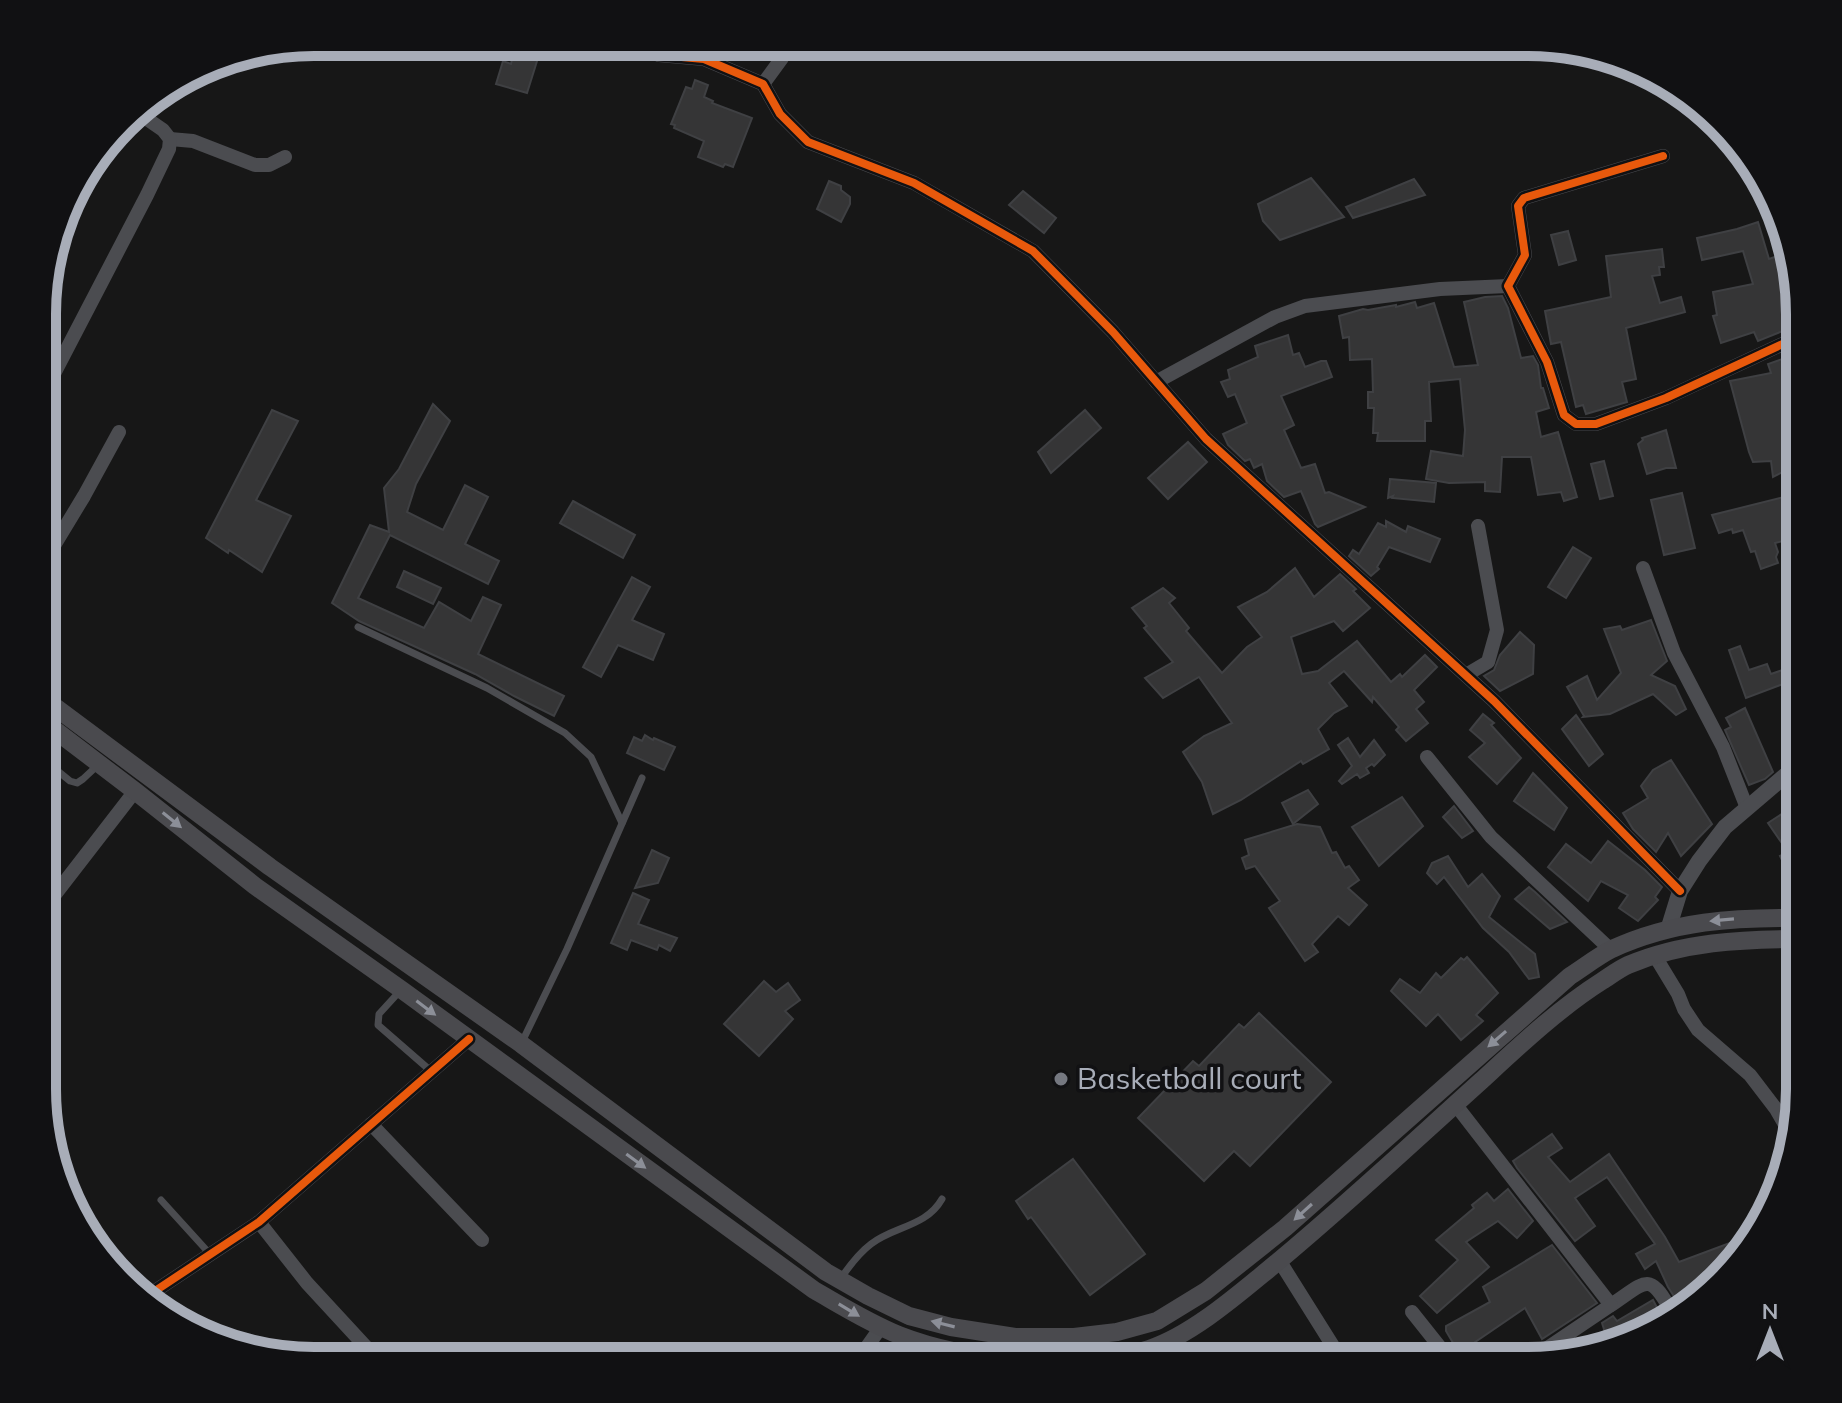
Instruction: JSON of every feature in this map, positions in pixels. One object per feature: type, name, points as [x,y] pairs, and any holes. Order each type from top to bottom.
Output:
[{"type":"main road","points":[[56,708],[270,867],[521,1044],[826,1272],[909,1316],[951,1327],[1015,1337],[1074,1337],[1117,1332],[1157,1321],[1206,1291],[1285,1228],[1559,985],[1611,950],[1668,930],[1714,920],[1785,918]]},
{"type":"main road","points":[[57,733],[255,886],[814,1290],[881,1327],[936,1347]]},
{"type":"main road","points":[[255,886],[270,867]]},
{"type":"main road","points":[[1163,1347],[1219,1310],[1279,1260],[1516,1048],[1582,994],[1626,966],[1655,956],[1718,941],[1785,939]]},
{"type":"street","points":[[674,56],[704,59],[763,84],[780,114],[808,142],[914,183],[1033,251],[1113,332],[1206,439],[1494,701],[1680,891]]},
{"type":"street","points":[[763,84],[783,56]]},
{"type":"street","points":[[56,370],[169,149],[170,139],[146,118]]},
{"type":"street","points":[[170,139],[193,141],[255,165],[269,165],[285,157]]},
{"type":"street","points":[[1508,286],[1525,255],[1518,206],[1524,198],[1663,156]]},
{"type":"street","points":[[1156,382],[1275,317],[1305,306],[1440,289],[1508,286]]},
{"type":"street","points":[[1508,286],[1547,362],[1564,415],[1576,424],[1596,424],[1666,398],[1786,342]]},
{"type":"street","points":[[56,542],[119,432]]},
{"type":"street","points":[[1466,675],[1488,662],[1497,630],[1478,526]]},
{"type":"street","points":[[1643,568],[1674,653],[1723,747],[1747,808]]},
{"type":"street","points":[[1427,757],[1491,837],[1611,950]]},
{"type":"street","points":[[1668,930],[1680,891],[1699,861],[1725,827],[1785,775]]},
{"type":"street","points":[[57,893],[135,791]]},
{"type":"street","points":[[1655,956],[1698,1030],[1750,1075],[1783,1121]]},
{"type":"street","points":[[155,1291],[259,1222],[469,1039]]},
{"type":"street","points":[[1455,1104],[1611,1305]]},
{"type":"street","points":[[371,1124],[482,1240]]},
{"type":"street","points":[[259,1222],[307,1283],[365,1346]]},
{"type":"street","points":[[1279,1260],[1334,1347]]},
{"type":"street","points":[[1551,1345],[1642,1284],[1658,1288],[1668,1305]]},
{"type":"street","points":[[1412,1312],[1440,1347]]},
{"type":"street","points":[[867,1346],[881,1327]]},
{"type":"street","points":[[1115,1347],[1117,1332]]},
{"type":"lane","points":[[358,627],[487,688],[565,733],[591,757],[622,823]]},
{"type":"lane","points":[[57,770],[77,783],[99,763]]},
{"type":"lane","points":[[521,1044],[567,949],[642,778]]},
{"type":"lane","points":[[402,990],[379,1014],[378,1025],[432,1072]]},
{"type":"lane","points":[[840,1280],[854,1259],[873,1242],[921,1220],[936,1209],[942,1199]]},
{"type":"lane","points":[[161,1200],[210,1254]]},
{"type":"building","points":[[513,56],[539,56],[527,93],[496,84],[503,61],[511,64]]},
{"type":"building","points":[[695,80],[708,85],[704,97],[712,103],[752,118],[733,167],[725,164],[723,167],[698,157],[704,141],[671,124],[686,87],[692,89]]},
{"type":"building","points":[[1311,178],[1344,217],[1280,240],[1263,221],[1258,204]]},
{"type":"building","points":[[1414,179],[1425,195],[1353,218],[1346,207]]},
{"type":"building","points":[[829,181],[841,186],[841,190],[850,197],[841,222],[817,209]]},
{"type":"building","points":[[1023,191],[1056,218],[1044,233],[1009,205]]},
{"type":"building","points":[[1758,222],[1769,259],[1779,256],[1786,330],[1758,341],[1754,332],[1721,343],[1713,316],[1717,315],[1713,292],[1753,284],[1743,251],[1702,260],[1697,238]]},
{"type":"building","points":[[1568,231],[1576,260],[1559,265],[1551,235]]},
{"type":"building","points":[[1662,249],[1664,267],[1659,267],[1660,275],[1652,276],[1660,303],[1681,297],[1685,312],[1626,328],[1636,379],[1622,382],[1627,402],[1586,414],[1583,405],[1576,407],[1561,342],[1551,344],[1545,311],[1611,297],[1606,256]]},
{"type":"building","points":[[1502,296],[1521,358],[1533,356],[1538,365],[1541,388],[1549,408],[1536,412],[1541,437],[1558,432],[1577,497],[1564,501],[1561,492],[1538,495],[1531,457],[1502,457],[1500,492],[1485,491],[1485,482],[1449,483],[1426,479],[1431,451],[1463,456],[1465,430],[1460,379],[1429,382],[1431,421],[1425,421],[1425,441],[1377,441],[1378,433],[1373,433],[1374,408],[1368,408],[1368,392],[1373,392],[1372,359],[1350,360],[1349,337],[1343,338],[1339,316],[1363,309],[1396,307],[1415,302],[1417,308],[1434,303],[1454,367],[1478,365],[1464,302]]},
{"type":"building","points":[[1288,335],[1293,355],[1299,353],[1305,367],[1326,361],[1332,377],[1281,396],[1294,425],[1284,430],[1301,468],[1315,464],[1325,493],[1365,507],[1318,527],[1301,491],[1284,497],[1267,481],[1262,464],[1254,468],[1250,459],[1245,461],[1228,445],[1223,434],[1247,423],[1235,394],[1228,397],[1221,382],[1230,379],[1228,370],[1258,357],[1255,346]]},
{"type":"building","points":[[1786,358],[1786,470],[1773,477],[1771,461],[1753,462],[1730,381],[1771,373],[1768,364]]},
{"type":"building","points":[[433,404],[450,421],[416,484],[407,512],[443,530],[465,485],[488,497],[465,544],[499,561],[488,584],[390,535],[358,598],[424,628],[439,602],[471,621],[483,597],[501,605],[478,654],[564,696],[554,716],[475,674],[359,621],[332,603],[370,525],[389,532],[384,488],[399,469]]},
{"type":"building","points":[[272,410],[298,421],[256,500],[291,516],[262,572],[206,538]]},
{"type":"building","points":[[1085,410],[1101,428],[1051,473],[1038,452]]},
{"type":"building","points":[[1666,430],[1676,468],[1647,474],[1638,444],[1642,438]]},
{"type":"building","points":[[1188,442],[1207,462],[1168,499],[1148,478]]},
{"type":"building","points":[[1604,461],[1613,496],[1600,499],[1591,464]]},
{"type":"building","points":[[1390,479],[1436,483],[1434,502],[1393,496],[1388,498]]},
{"type":"building","points":[[1682,493],[1695,548],[1664,555],[1651,500]]},
{"type":"building","points":[[1786,497],[1786,540],[1775,543],[1778,563],[1761,569],[1743,530],[1719,533],[1712,515]]},
{"type":"building","points":[[573,501],[635,535],[623,558],[560,523]]},
{"type":"building","points":[[1386,521],[1406,532],[1408,526],[1440,539],[1430,562],[1389,547],[1377,567],[1379,569],[1371,576],[1349,556],[1353,550],[1359,554],[1378,523],[1386,527]]},
{"type":"building","points":[[1573,547],[1591,558],[1566,598],[1548,587]]},
{"type":"building","points":[[1295,568],[1314,597],[1340,574],[1370,608],[1343,631],[1334,621],[1291,637],[1302,674],[1318,671],[1357,641],[1391,682],[1400,674],[1402,677],[1425,655],[1437,667],[1414,690],[1424,702],[1416,709],[1428,723],[1406,741],[1396,730],[1399,727],[1373,697],[1372,702],[1344,671],[1329,683],[1347,706],[1334,713],[1318,729],[1329,749],[1303,764],[1301,761],[1241,800],[1213,814],[1202,782],[1183,752],[1204,736],[1232,723],[1199,677],[1163,698],[1145,678],[1173,662],[1144,628],[1147,626],[1132,608],[1163,588],[1175,598],[1169,603],[1189,628],[1186,631],[1222,673],[1247,647],[1262,637],[1238,607],[1267,592]]},
{"type":"building","points":[[404,571],[441,588],[433,604],[397,587]]},
{"type":"building","points":[[632,577],[650,587],[632,620],[664,634],[653,660],[618,645],[601,677],[583,667]]},
{"type":"building","points":[[1651,620],[1667,661],[1651,675],[1675,686],[1686,709],[1676,715],[1653,694],[1610,714],[1583,717],[1567,687],[1587,676],[1597,700],[1621,673],[1604,629],[1620,626],[1622,630]]},
{"type":"building","points":[[1520,632],[1534,645],[1533,674],[1500,691],[1484,676],[1494,670],[1500,655]]},
{"type":"building","points":[[1740,646],[1749,670],[1767,664],[1771,674],[1786,669],[1786,691],[1783,684],[1746,698],[1729,650]]},
{"type":"building","points":[[1745,708],[1773,772],[1749,785],[1725,730],[1731,727],[1726,718]]},
{"type":"building","points":[[1483,714],[1494,723],[1491,725],[1521,758],[1497,784],[1469,757],[1485,743],[1470,730]]},
{"type":"building","points":[[1576,715],[1603,754],[1589,766],[1562,729]]},
{"type":"building","points":[[645,735],[675,747],[664,770],[627,753],[634,737],[642,741]]},
{"type":"building","points":[[1348,738],[1360,757],[1374,740],[1385,755],[1374,766],[1372,764],[1366,768],[1369,773],[1360,778],[1357,774],[1342,784],[1339,781],[1352,766],[1338,745]]},
{"type":"building","points":[[1671,760],[1712,824],[1681,856],[1668,833],[1656,852],[1633,829],[1623,813],[1648,798],[1641,786],[1653,770]]},
{"type":"building","points":[[1533,773],[1567,808],[1554,830],[1514,801]]},
{"type":"building","points":[[1308,790],[1318,804],[1293,824],[1282,803]]},
{"type":"building","points":[[1402,797],[1423,826],[1379,866],[1352,827]]},
{"type":"building","points":[[1454,806],[1473,831],[1462,838],[1443,817]]},
{"type":"building","points":[[1785,812],[1785,848],[1768,823]]},
{"type":"building","points":[[1297,824],[1320,827],[1332,853],[1336,852],[1345,868],[1349,866],[1359,880],[1348,888],[1367,905],[1349,925],[1338,916],[1312,944],[1318,952],[1305,961],[1269,908],[1280,901],[1255,866],[1246,869],[1242,858],[1249,855],[1245,840]]},
{"type":"building","points":[[1608,841],[1662,887],[1655,897],[1658,900],[1638,921],[1619,908],[1628,895],[1601,881],[1588,901],[1548,867],[1566,844],[1591,863]]},
{"type":"building","points":[[652,850],[669,858],[658,883],[635,888]]},
{"type":"building","points":[[1448,856],[1468,887],[1482,874],[1500,896],[1489,917],[1535,954],[1539,977],[1529,979],[1509,952],[1483,928],[1444,877],[1437,884],[1427,873],[1432,863]]},
{"type":"building","points":[[1529,887],[1567,922],[1550,929],[1515,899]]},
{"type":"building","points":[[633,893],[649,900],[638,924],[677,938],[670,951],[659,945],[657,950],[631,940],[627,950],[611,943]]},
{"type":"building","points":[[1467,957],[1498,993],[1476,1015],[1483,1021],[1461,1040],[1438,1014],[1426,1026],[1391,991],[1400,979],[1420,993],[1436,973],[1441,978],[1461,958],[1464,960]]},
{"type":"building","points":[[764,981],[776,992],[788,983],[800,1000],[785,1011],[793,1019],[759,1056],[724,1024]]},
{"type":"building","points":[[1259,1013],[1331,1082],[1250,1166],[1234,1151],[1204,1181],[1138,1118],[1193,1061],[1199,1066],[1239,1024],[1244,1028]]},
{"type":"building","points":[[1552,1134],[1562,1148],[1548,1157],[1570,1182],[1609,1154],[1679,1262],[1735,1241],[1698,1283],[1676,1300],[1656,1261],[1645,1269],[1636,1254],[1655,1244],[1607,1177],[1575,1198],[1595,1226],[1575,1241],[1513,1161]]},
{"type":"building","points":[[1073,1159],[1145,1254],[1090,1295],[1016,1201]]},
{"type":"building","points":[[1508,1189],[1533,1221],[1517,1238],[1498,1221],[1466,1242],[1489,1267],[1437,1313],[1420,1296],[1458,1260],[1436,1240],[1487,1193],[1494,1201]]},
{"type":"building","points":[[1552,1245],[1597,1303],[1542,1339],[1525,1308],[1468,1347],[1455,1347],[1446,1326],[1490,1302],[1483,1287]]},
{"type":"building","points":[[1653,1300],[1659,1311],[1606,1334],[1602,1323],[1613,1316],[1617,1321]]},
{"type":"cycle path","points":[[674,56],[704,59],[763,84],[780,114],[808,142],[914,183],[1033,251],[1113,332],[1206,439],[1494,701],[1680,891]]},
{"type":"cycle path","points":[[1663,156],[1524,198],[1518,206],[1525,255],[1508,286],[1547,362],[1564,415],[1576,424],[1596,424],[1666,398],[1786,342]]},
{"type":"cycle path","points":[[155,1291],[259,1222],[469,1039]]},
{"type":"place","name":"Basketball court","points":[[1061,1079]]}]
